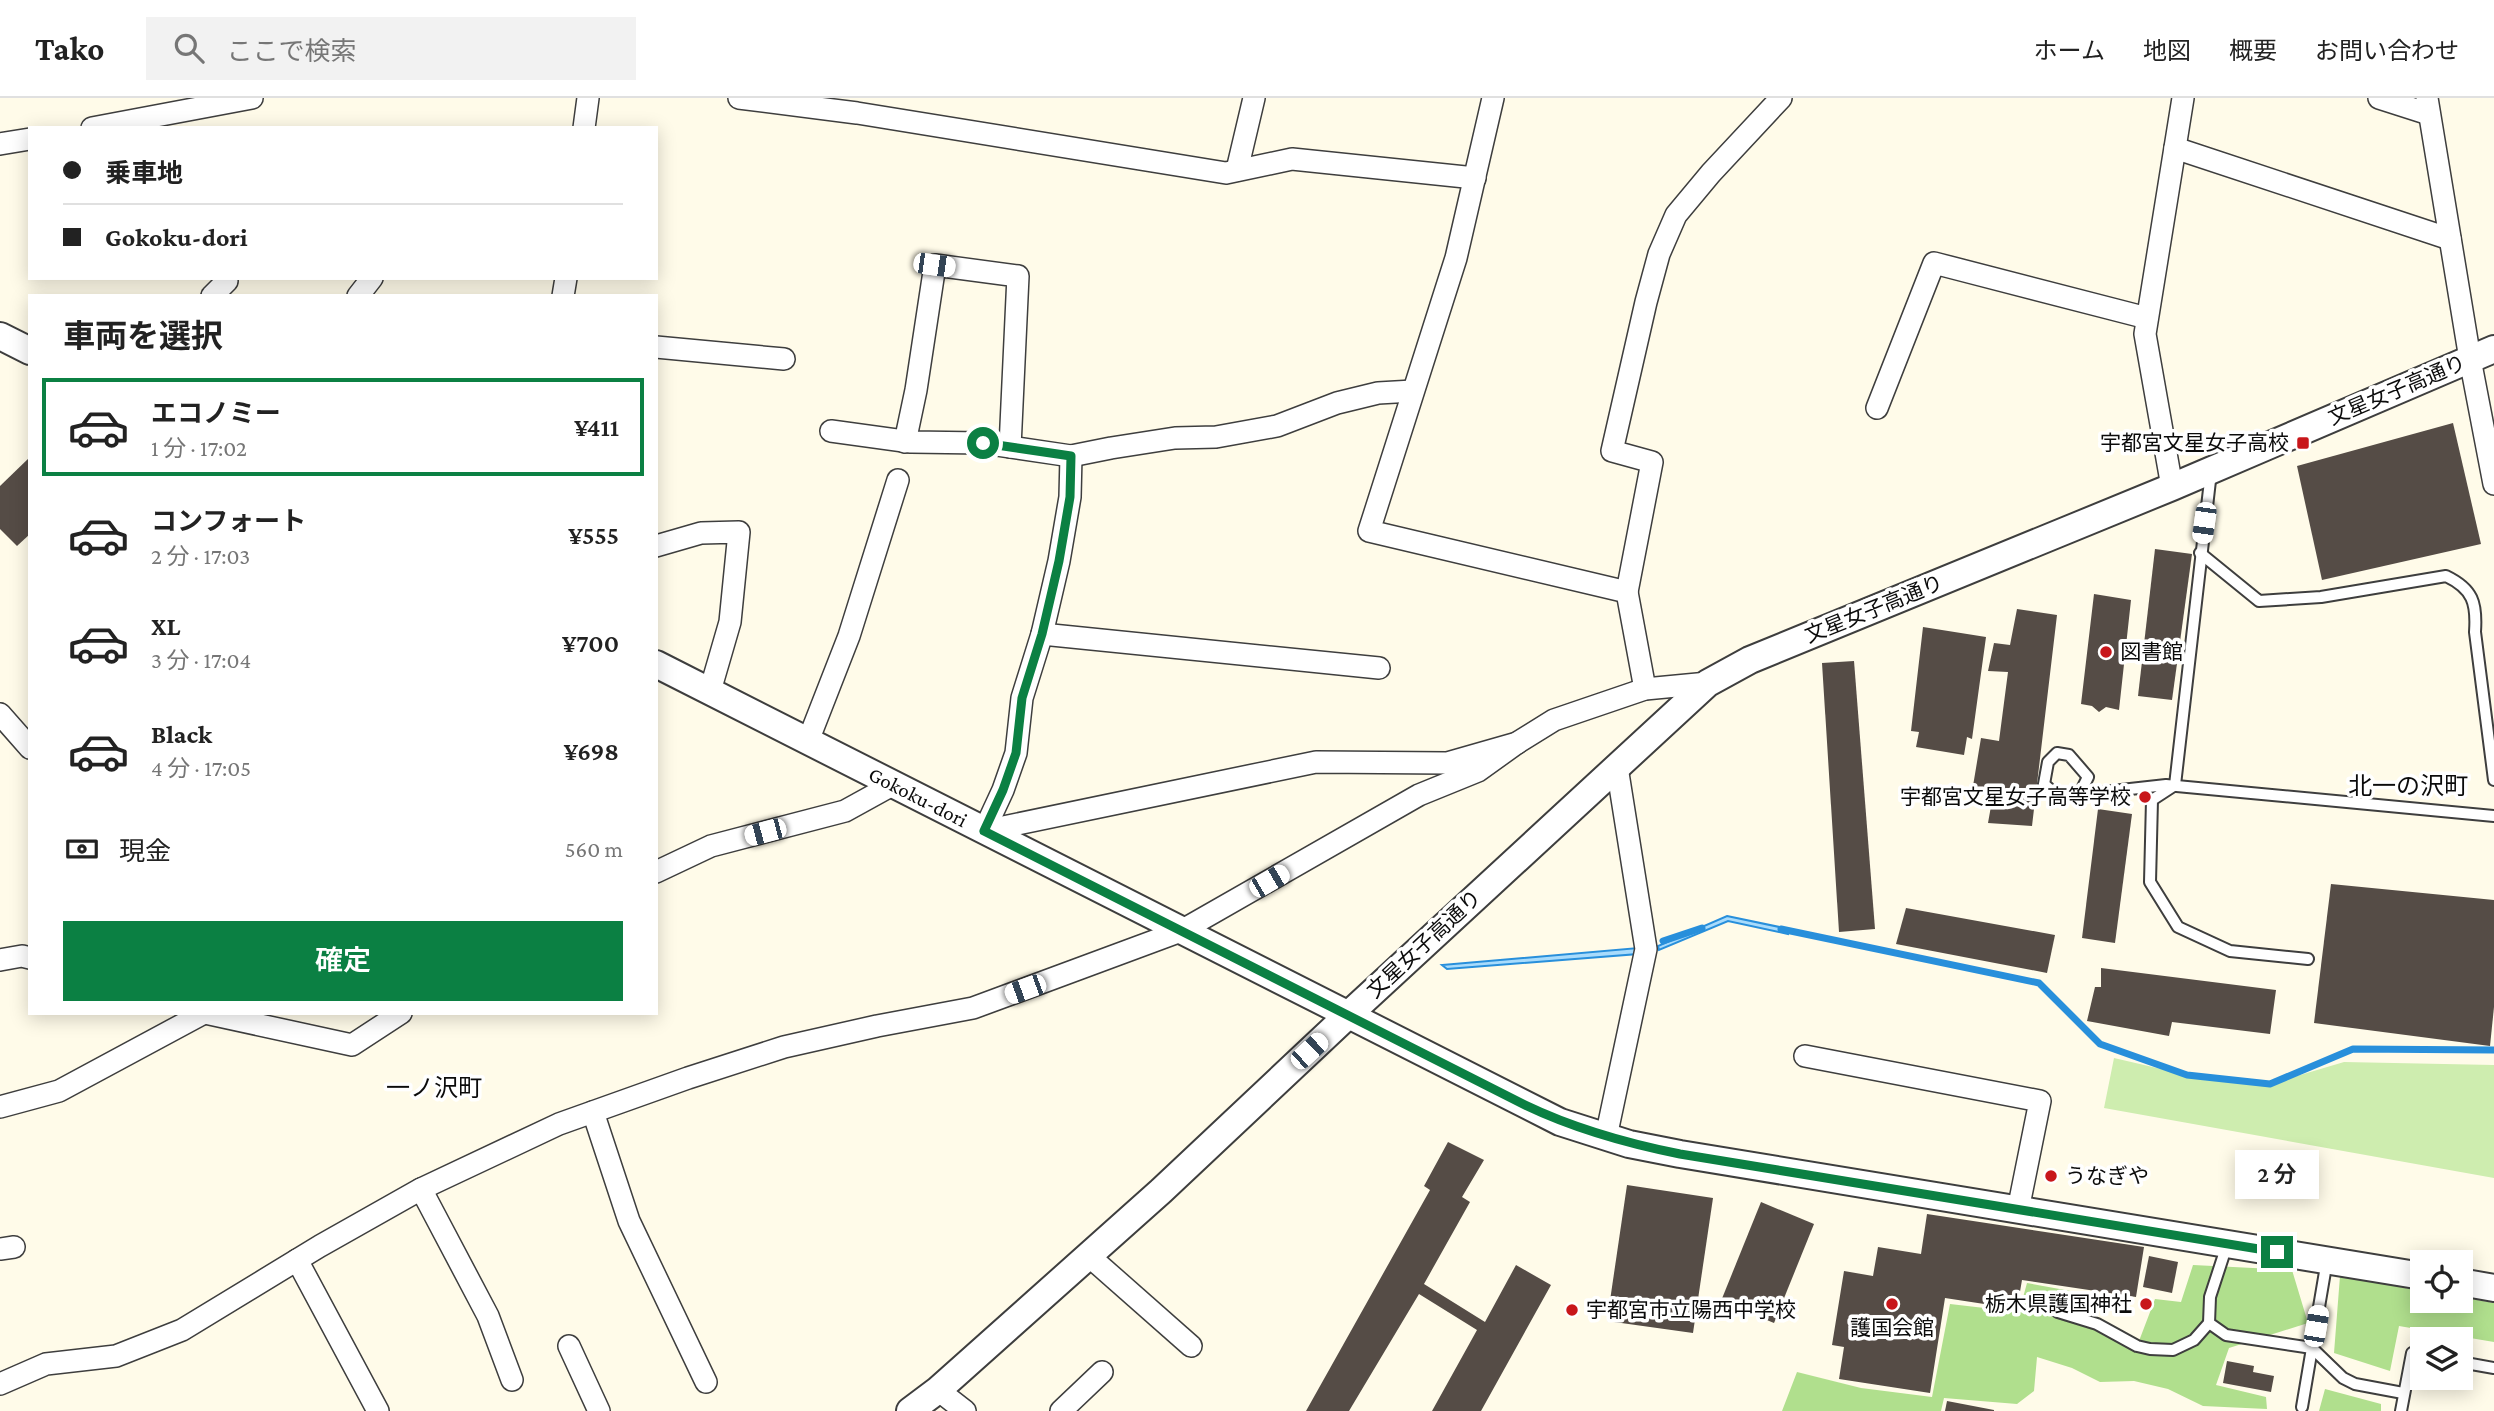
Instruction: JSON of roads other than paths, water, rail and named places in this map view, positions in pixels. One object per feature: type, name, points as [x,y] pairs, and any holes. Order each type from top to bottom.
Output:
[{"type":"street","points":[[103,126],[252,98]]},
{"type":"street","points":[[584,126],[588,98]]},
{"type":"street","points":[[739,98],[857,113],[1226,173],[1292,159],[1475,178]]},
{"type":"street","points":[[1237,170],[1254,98]]},
{"type":"street","points":[[1493,98],[1456,258],[1369,531],[1627,592]]},
{"type":"street","points":[[1645,689],[1627,592],[1652,462],[1612,451],[1646,302],[1660,254],[1676,215],[1781,98]]},
{"type":"street","points":[[2172,487],[2145,334],[2183,98]]},
{"type":"street","points":[[2379,98],[2428,106],[2450,239],[2482,354],[2494,484]]},
{"type":"street","points":[[172,114],[189,126]]},
{"type":"street","points":[[0,144],[28,139]]},
{"type":"street","points":[[2175,148],[2450,239]]},
{"type":"street","points":[[1877,408],[1934,263],[2147,318]]},
{"type":"street","points":[[905,442],[916,390],[934,265],[1018,276],[1010,447]]},
{"type":"street","points":[[360,294],[370,280]]},
{"type":"street","points":[[0,336],[28,350]]},
{"type":"street","points":[[658,347],[784,359]]},
{"type":"street","name":"文星女子高通り","points":[[910,1411],[938,1391],[1161,1191],[1708,683],[1750,660],[2172,487],[2482,354]]},
{"type":"street","points":[[831,431],[905,442],[983,443],[1071,456],[1175,438],[1216,436],[1277,426],[1337,403],[1378,393],[1413,391]]},
{"type":"street","points":[[984,831],[1016,753],[1022,698],[1042,634],[1059,561],[1070,497],[1071,456]]},
{"type":"street","points":[[808,741],[849,636],[898,480]]},
{"type":"street","points":[[658,545],[701,533],[739,532],[730,622],[710,691]]},
{"type":"street","points":[[1042,634],[1380,668]]},
{"type":"street","name":"Gokoku-dori","points":[[658,665],[1560,1122],[1606,1137],[1680,1154],[2410,1274]]},
{"type":"street","points":[[0,1384],[46,1364],[116,1356],[182,1330],[298,1259],[421,1189],[559,1124],[688,1078],[783,1048],[877,1026],[973,1008],[1181,931],[1419,795],[1478,771],[1554,720],[1645,689],[1708,683]]},
{"type":"street","points":[[0,714],[22,726],[28,742]]},
{"type":"street","points":[[984,831],[1315,762],[1447,763],[1517,743]]},
{"type":"street","points":[[1606,1137],[1646,949],[1617,767]]},
{"type":"street","points":[[658,871],[711,846],[845,811],[894,784]]},
{"type":"street","points":[[0,960],[28,958]]},
{"type":"street","points":[[0,1107],[59,1091],[201,1015]]},
{"type":"street","points":[[214,1015],[352,1045],[398,1015]]},
{"type":"street","points":[[1805,1056],[2040,1101],[2018,1210]]},
{"type":"street","points":[[593,1112],[629,1221],[706,1382]]},
{"type":"street","points":[[421,1189],[488,1316],[512,1380]]},
{"type":"street","points":[[1089,1256],[1191,1346]]},
{"type":"street","points":[[298,1259],[378,1411]]},
{"type":"street","points":[[2473,1284],[2494,1288]]},
{"type":"street","points":[[569,1346],[599,1411]]},
{"type":"street","points":[[1061,1411],[1102,1372]]},
{"type":"street","points":[[938,1391],[965,1411]]},
{"type":"lane","points":[[2175,785],[2211,468]]},
{"type":"lane","points":[[2200,553],[2259,601],[2321,597],[2446,576],[2464,585],[2477,610],[2475,632],[2494,780]]},
{"type":"lane","points":[[2079,795],[2088,777],[2069,754],[2057,753],[2048,762],[2044,784],[2058,797],[2079,795],[2175,785],[2493,812]]},
{"type":"lane","points":[[2175,785],[2152,800],[2150,882],[2178,927],[2230,951],[2308,959]]},
{"type":"lane","points":[[2035,1298],[2058,1312],[2097,1324],[2137,1346],[2173,1350],[2194,1340],[2209,1323],[2210,1297],[2227,1244]]},
{"type":"lane","points":[[2302,1407],[2327,1261]]},
{"type":"lane","points":[[2209,1323],[2227,1335],[2312,1348],[2343,1378],[2355,1384],[2403,1393]]},
{"type":"lane","points":[[2400,1411],[2410,1362]]},
{"type":"lane","points":[[2473,1364],[2494,1368]]},
{"type":"water","points":[[1727,916],[1789,929],[1788,934],[1728,921],[1659,950],[1658,946]]},
{"type":"water","points":[[1638,948],[1638,954],[1447,969],[1442,965]]},
{"type":"waterway","points":[[1663,941],[1702,928]]},
{"type":"waterway","points":[[1781,929],[2039,983],[2100,1044],[2187,1075],[2270,1084],[2353,1049],[2494,1050]]},
{"type":"place","name":"宇都宮文星女子高校","points":[[2303,443]]},
{"type":"place","name":"図書館","points":[[2106,652]]},
{"type":"place","name":"宇都宮文星女子高等学校","points":[[2145,797]]},
{"type":"place","name":"うなぎや","points":[[2051,1176]]},
{"type":"place","name":"護国会館","points":[[1892,1304]]},
{"type":"place","name":"栃木県護国神社","points":[[2146,1304]]},
{"type":"place","name":"宇都宮市立陽西中学校","points":[[1572,1310]]},
{"type":"district","name":"北一の沢町","points":[[2408,786]]},
{"type":"district","name":"一ノ沢町","points":[[434,1088]]}]
